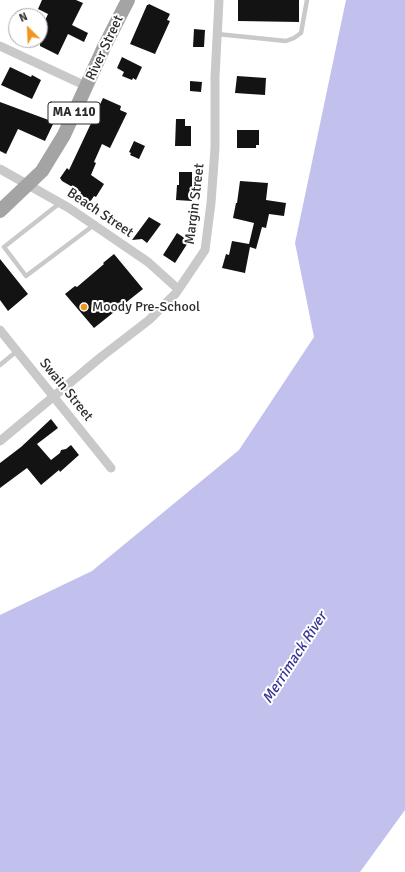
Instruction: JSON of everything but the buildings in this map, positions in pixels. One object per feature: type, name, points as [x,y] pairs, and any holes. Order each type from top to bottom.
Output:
[{"type":"main road","name":"River Street","points":[[0,211],[42,171],[64,136],[86,86],[128,0]]},
{"type":"street","name":"Margin Street","points":[[0,440],[101,357],[149,320],[178,289],[205,250],[211,202],[215,148],[216,34],[219,0]]},
{"type":"street","points":[[0,46],[86,86]]},
{"type":"street","name":"Beach Street","points":[[0,169],[29,184],[94,225],[148,262],[178,289]]},
{"type":"street","name":"Swain Street","points":[[0,330],[111,468]]},
{"type":"lane","points":[[216,34],[286,41],[302,33],[307,0]]},
{"type":"lane","points":[[60,203],[4,248],[26,276],[94,225]]},
{"type":"lane","points":[[0,365],[17,351]]},
{"type":"water","name":"Merrimack River","points":[[346,0],[405,0],[405,810],[360,872],[0,872],[0,615],[92,571],[239,450],[314,337],[295,243]]},
{"type":"place","name":"Moody Pre-School","points":[[84,307]]}]
